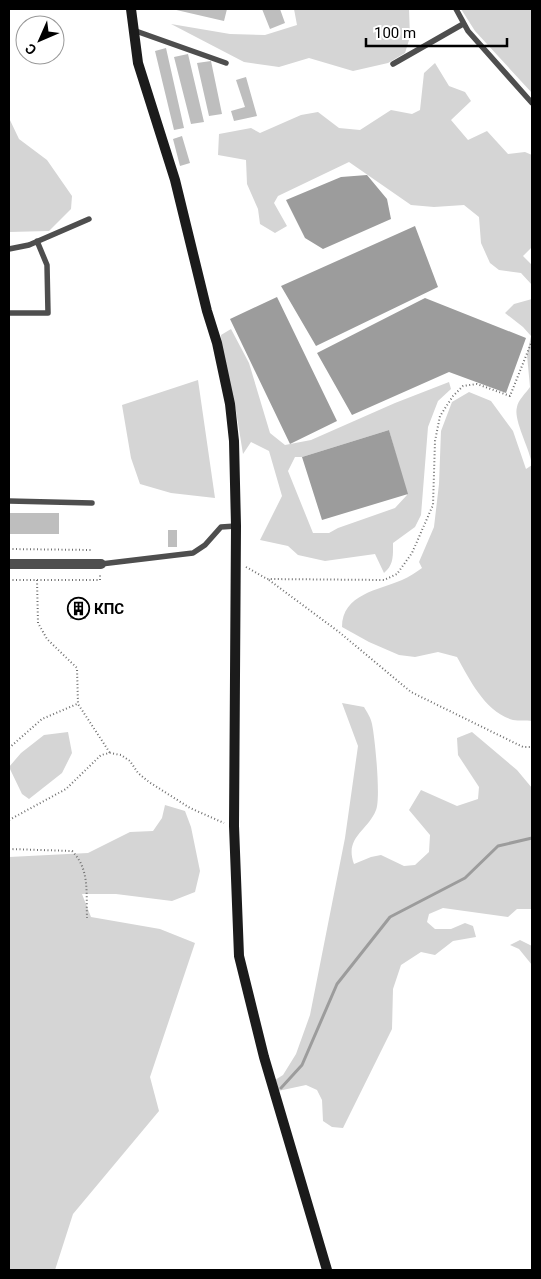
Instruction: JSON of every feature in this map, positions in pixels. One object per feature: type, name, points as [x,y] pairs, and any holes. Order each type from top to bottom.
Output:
[{"type":"street","points":[[132,9],[138,63],[175,180],[207,312],[217,343],[230,404],[234,441],[236,526],[234,826],[237,925],[244,981],[264,1057],[327,1270]]},
{"type":"street","points":[[9,564],[101,564]]},
{"type":"lane","points":[[456,9],[463,24],[532,103]]},
{"type":"lane","points":[[393,64],[463,24]]},
{"type":"lane","points":[[133,30],[226,63]]},
{"type":"lane","points":[[9,248],[37,241],[89,219]]},
{"type":"lane","points":[[9,313],[48,314],[47,265],[37,241]]},
{"type":"lane","points":[[9,501],[92,503]]},
{"type":"lane","points":[[101,564],[193,553],[205,545],[221,527],[236,526]]},
{"type":"path","points":[[268,579],[384,580],[397,574],[412,553],[432,505],[435,441],[440,416],[453,396],[463,386],[477,384],[510,396],[532,341]]},
{"type":"path","points":[[9,550],[93,550]]},
{"type":"path","points":[[236,561],[268,579],[339,632],[411,692],[523,747],[532,747]]},
{"type":"path","points":[[9,580],[100,580],[101,564]]},
{"type":"path","points":[[37,580],[38,623],[46,639],[77,668],[78,704],[110,753]]},
{"type":"path","points":[[9,748],[42,720],[78,704]]},
{"type":"path","points":[[9,820],[66,789],[101,755],[110,753],[121,755],[149,782],[190,808],[214,820],[234,826]]},
{"type":"path","points":[[9,849],[72,851],[81,860],[85,871],[87,918]]},
{"type":"shaded area","points":[[294,9],[409,9],[410,37],[405,53],[388,63],[353,71],[309,58],[279,67],[244,62],[171,24],[230,34],[265,35],[297,25]]},
{"type":"shaded area","points":[[461,9],[532,9],[532,93],[475,31]]},
{"type":"shaded area","points":[[435,63],[449,86],[465,92],[471,101],[451,120],[468,140],[487,131],[508,154],[525,152],[532,155],[532,247],[523,256],[532,265],[532,285],[521,273],[499,270],[490,263],[481,243],[479,217],[464,205],[434,207],[411,205],[349,162],[278,196],[274,203],[287,226],[275,233],[260,224],[258,209],[247,184],[246,160],[218,155],[219,134],[251,128],[260,133],[301,115],[318,112],[339,128],[360,130],[391,110],[412,114],[420,110],[424,73]]},
{"type":"shaded area","points":[[9,118],[19,139],[47,160],[72,196],[71,209],[49,231],[9,232]]},
{"type":"shaded area","points":[[367,175],[387,199],[391,219],[323,249],[305,238],[286,200],[341,177]]},
{"type":"shaded area","points":[[415,226],[438,287],[316,346],[281,286]]},
{"type":"shaded area","points":[[277,297],[337,421],[290,444],[230,319]]},
{"type":"shaded area","points":[[425,298],[526,338],[506,393],[449,372],[352,415],[317,353]]},
{"type":"shaded area","points":[[532,299],[532,465],[516,413],[519,402],[530,387],[527,355],[531,336],[505,313],[514,304]]},
{"type":"shaded area","points":[[231,329],[249,363],[270,433],[285,445],[311,440],[395,403],[449,382],[451,389],[438,401],[428,427],[421,515],[415,527],[393,543],[391,563],[384,573],[375,554],[325,561],[298,555],[288,546],[260,540],[282,496],[269,451],[251,442],[243,454],[236,411],[222,356],[221,335]],"holes":[[[389,430],[407,495],[395,508],[329,533],[313,533],[288,471],[295,457],[302,457]]]},
{"type":"shaded area","points":[[198,380],[215,498],[171,493],[140,484],[131,458],[122,405]]},
{"type":"shaded area","points":[[469,392],[491,401],[513,431],[526,469],[532,465],[532,721],[513,720],[494,710],[479,694],[457,657],[438,652],[415,657],[399,655],[369,642],[342,627],[348,607],[355,600],[363,595],[405,579],[422,568],[419,562],[434,527],[439,484],[441,431],[452,402]]},
{"type":"shaded area","points":[[389,430],[408,494],[322,520],[302,457]]},
{"type":"shaded area","points":[[342,703],[364,707],[369,715],[373,731],[377,768],[378,794],[376,810],[354,841],[352,855],[354,864],[381,855],[404,866],[415,865],[429,852],[430,835],[409,810],[421,790],[457,806],[478,799],[479,787],[458,755],[457,738],[472,732],[517,770],[532,788],[532,909],[517,909],[508,917],[443,908],[429,914],[427,922],[435,929],[451,929],[465,923],[473,926],[476,937],[453,941],[435,955],[421,952],[401,965],[393,989],[392,1029],[343,1128],[332,1127],[323,1121],[322,1100],[317,1090],[306,1085],[278,1091],[275,1080],[283,1075],[296,1054],[310,1015],[345,838],[358,746]]},
{"type":"shaded area","points":[[68,732],[72,753],[62,773],[29,799],[22,794],[9,767],[21,753],[44,735]]},
{"type":"shaded area","points":[[165,805],[185,811],[191,827],[200,871],[195,892],[172,901],[116,894],[82,894],[91,917],[160,929],[195,943],[150,1077],[159,1111],[73,1214],[55,1270],[9,1270],[9,857],[88,853],[130,832],[153,831],[162,818]]},
{"type":"shaded area","points":[[520,940],[532,946],[532,965],[519,949],[510,945]]},
{"type":"building","points":[[172,9],[227,9],[224,21]]},
{"type":"building","points":[[262,9],[280,9],[285,23],[270,29]]},
{"type":"building","points":[[166,48],[184,128],[174,130],[155,51]]},
{"type":"building","points":[[188,54],[204,122],[191,124],[174,57]]},
{"type":"building","points":[[211,61],[222,114],[209,116],[197,63]]},
{"type":"building","points":[[246,77],[257,116],[234,121],[231,111],[245,107],[236,80]]},
{"type":"building","points":[[182,136],[190,163],[180,166],[173,139]]},
{"type":"building","points":[[9,513],[59,513],[59,534],[9,534]]},
{"type":"building","points":[[168,530],[177,530],[177,547],[168,547]]},
{"type":"building","name":"КПС","points":[[70,599],[86,599],[86,619],[70,619]]},
{"type":"waterway","points":[[281,1088],[302,1065],[337,984],[390,917],[465,878],[498,846],[532,838]]},
{"type":"place","name":"КПС","points":[[78,609]]}]
